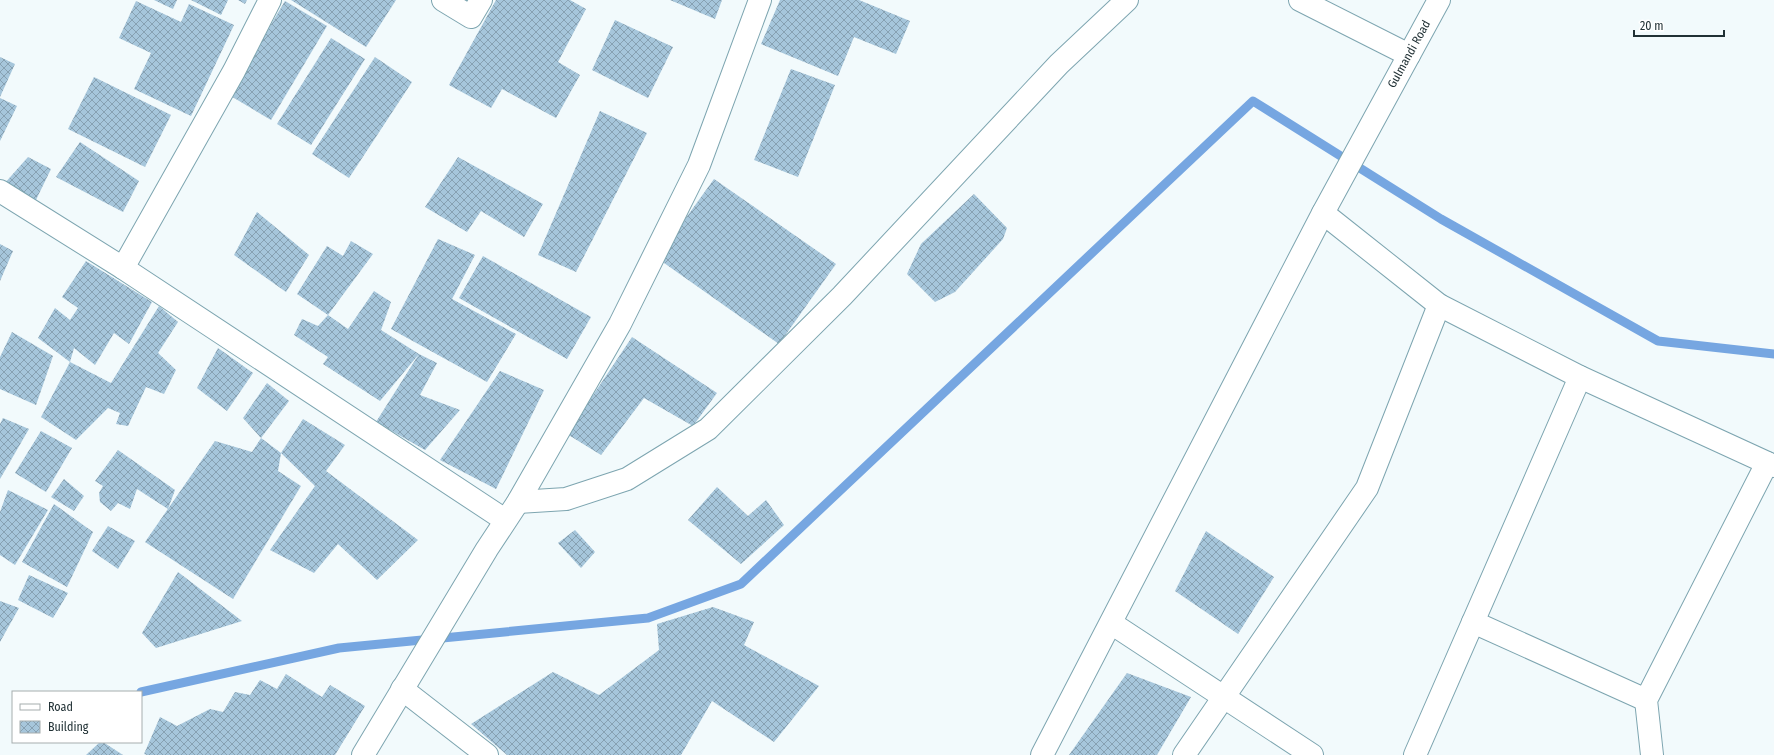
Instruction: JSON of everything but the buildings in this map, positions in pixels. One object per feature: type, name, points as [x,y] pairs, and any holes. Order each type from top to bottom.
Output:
[{"type":"street","points":[[123,268],[234,71],[270,0]]},
{"type":"street","points":[[443,0],[471,17],[481,0]]},
{"type":"street","points":[[363,755],[505,520],[518,502],[620,324],[699,165],[760,0]]},
{"type":"street","points":[[518,502],[566,499],[628,479],[708,429],[842,296],[1059,64],[1128,0]]},
{"type":"street","points":[[1300,0],[1409,55]]},
{"type":"street","name":"Gulmandi Road","points":[[1042,755],[1336,189],[1439,0]]},
{"type":"street","points":[[0,192],[123,268],[505,520]]},
{"type":"street","points":[[1323,214],[1439,305],[1580,377],[1770,464],[1646,700],[1652,755]]},
{"type":"street","points":[[1184,755],[1367,488],[1439,305]]},
{"type":"street","points":[[1415,755],[1580,377]]},
{"type":"street","points":[[1473,622],[1646,700]]},
{"type":"street","points":[[1111,623],[1312,755]]},
{"type":"street","points":[[402,689],[487,755]]},
{"type":"waterway","points":[[142,692],[339,648],[648,618],[741,584],[1253,101],[1441,219],[1658,341],[1774,354]]}]
